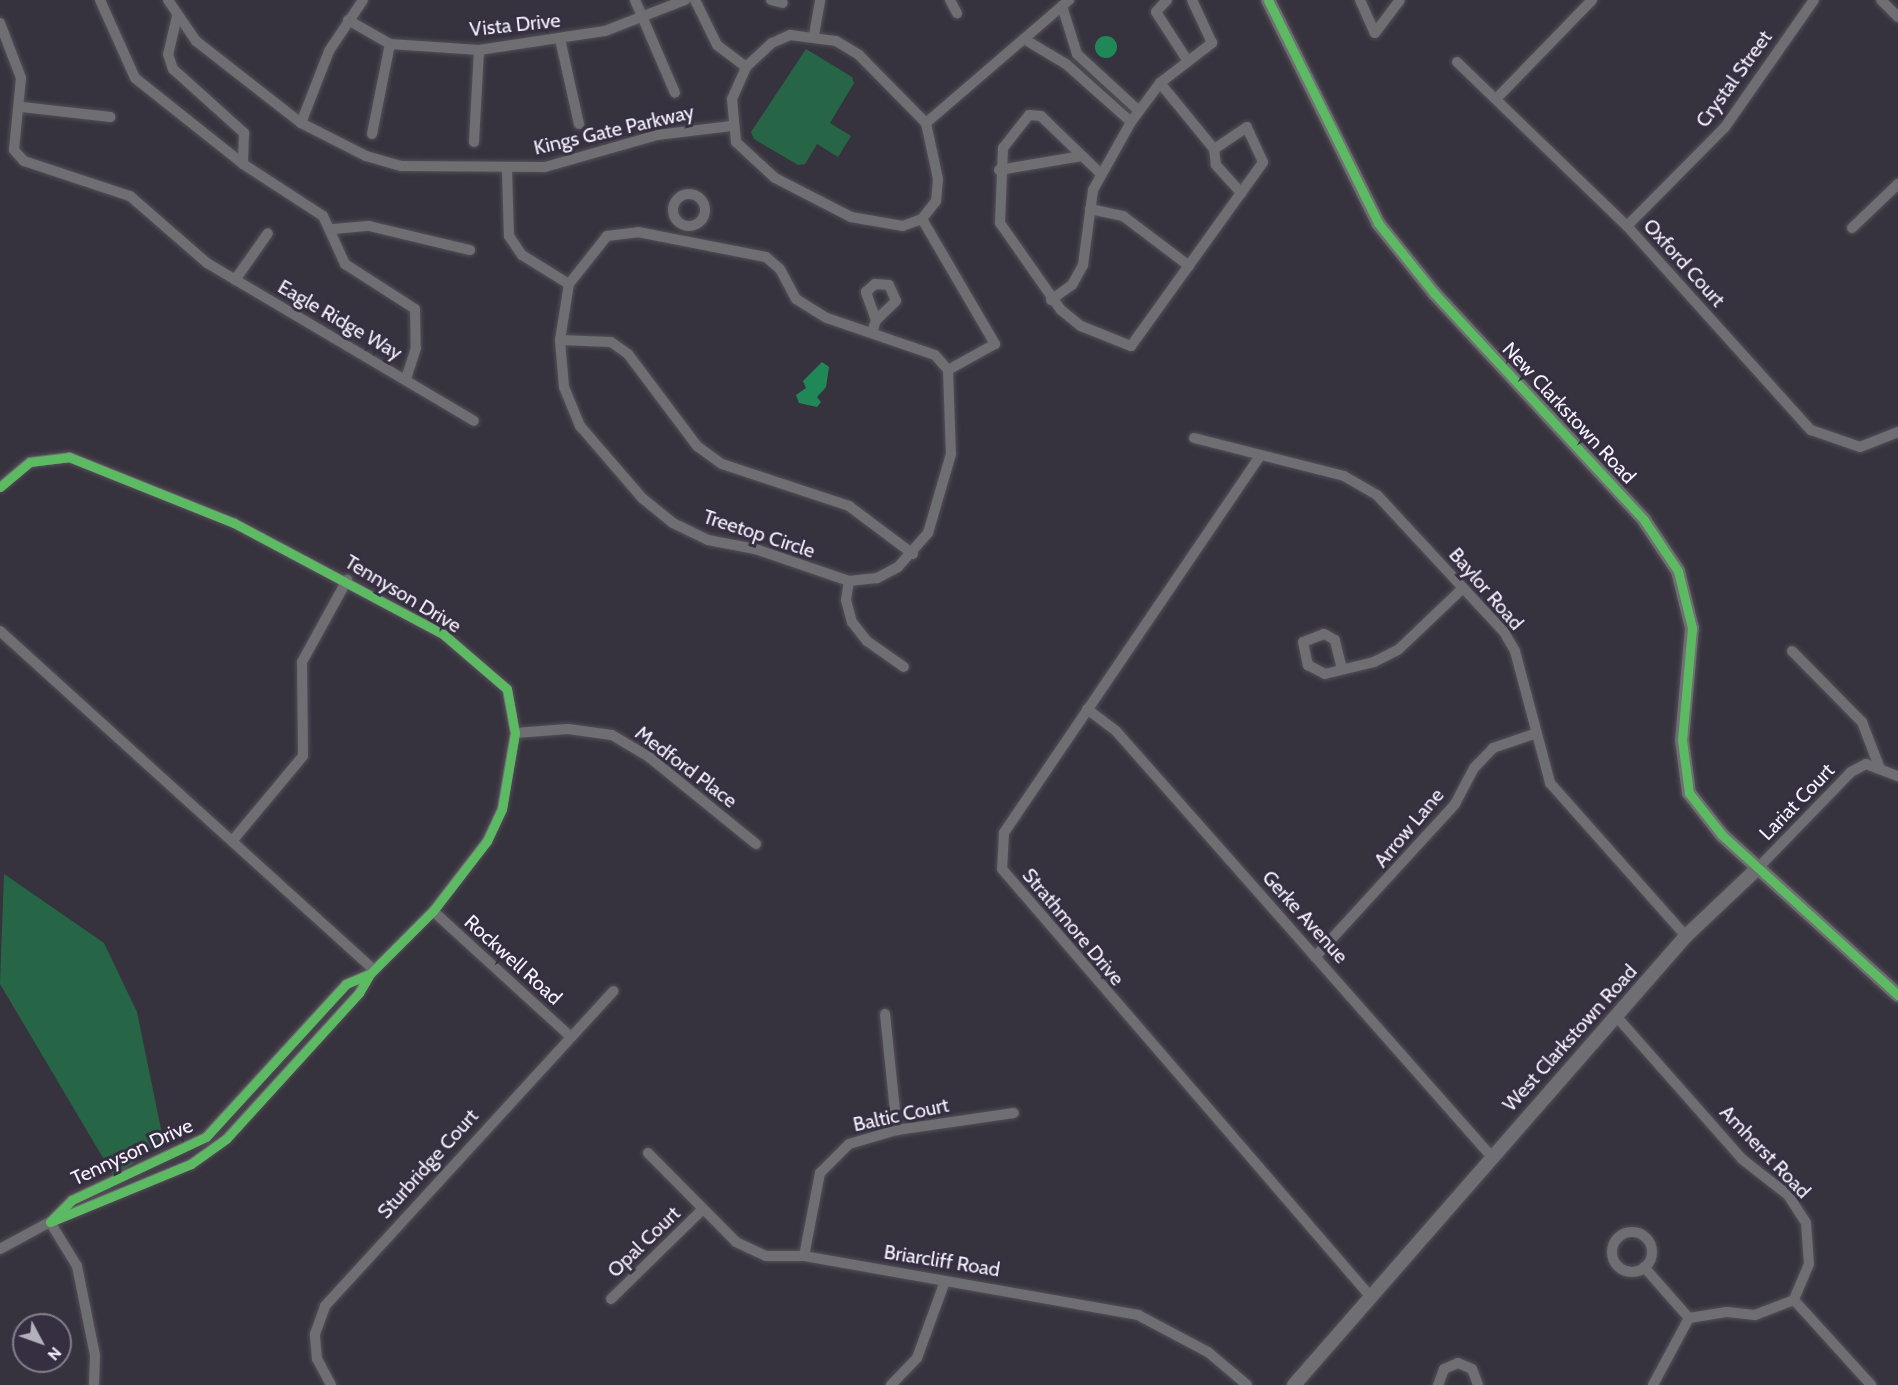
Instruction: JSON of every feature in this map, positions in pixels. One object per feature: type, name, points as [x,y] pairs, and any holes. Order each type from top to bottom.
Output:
[{"type":"street","points":[[100,0],[135,78],[243,164],[333,229],[369,226],[470,250]]},
{"type":"street","name":"Kings Gate Parkway","points":[[168,0],[196,41],[301,123],[366,156],[401,166],[507,170],[579,161],[684,129],[731,126]]},
{"type":"street","points":[[301,123],[348,20],[363,0]]},
{"type":"street","points":[[635,0],[675,93]]},
{"type":"street","name":"Vista Drive","points":[[348,20],[390,44],[479,50],[560,39],[643,18],[685,0]]},
{"type":"street","points":[[695,0],[717,45],[746,67]]},
{"type":"street","points":[[771,0],[783,3]]},
{"type":"street","points":[[814,35],[820,0]]},
{"type":"street","points":[[950,0],[957,13]]},
{"type":"street","points":[[1167,0],[1156,12],[1187,60]]},
{"type":"street","points":[[1051,300],[1072,285],[1083,265],[1090,208],[1101,174],[1131,122],[1161,83],[1187,60],[1212,44],[1192,0]]},
{"type":"street","name":"New Clarkstown Road","points":[[1268,0],[1377,223],[1434,293],[1644,520],[1678,571],[1692,628],[1682,740],[1689,793],[1703,816],[1758,867]]},
{"type":"street","points":[[1360,0],[1375,33],[1401,0]]},
{"type":"street","points":[[1496,99],[1592,0]]},
{"type":"street","name":"Crystal Street","points":[[1627,226],[1725,128],[1814,0]]},
{"type":"street","points":[[1881,0],[1898,17]]},
{"type":"street","points":[[926,123],[1065,3],[1077,54],[1139,111]]},
{"type":"street","points":[[177,16],[168,54],[173,69],[244,133],[243,164]]},
{"type":"street","name":"Eagle Ridge Way","points":[[0,23],[2,34],[21,78],[22,107],[14,150],[24,161],[130,196],[207,264],[406,379],[416,348],[415,309],[345,264],[333,229]]},
{"type":"street","points":[[814,35],[859,55],[926,123],[938,179],[936,201],[922,219],[903,226],[879,224],[811,200],[747,156],[731,126],[732,99],[746,67],[772,43],[814,35]]},
{"type":"street","points":[[560,39],[579,124]]},
{"type":"street","points":[[1024,39],[1066,64],[1131,122]]},
{"type":"street","points":[[372,134],[390,44]]},
{"type":"street","points":[[474,142],[479,50]]},
{"type":"street","name":"Oxford Court","points":[[1457,62],[1627,226],[1811,430],[1860,447],[1898,432]]},
{"type":"street","points":[[1161,83],[1215,149],[1219,170],[1241,194]]},
{"type":"street","points":[[22,107],[110,117]]},
{"type":"street","points":[[1101,174],[1041,116],[1029,115],[1004,148],[999,170],[1000,223],[1051,300],[1081,326],[1131,346],[1263,162],[1247,127],[1215,149]]},
{"type":"street","points":[[999,170],[1082,156]]},
{"type":"street","points":[[507,170],[509,236],[522,255],[569,284]]},
{"type":"street","points":[[1852,228],[1898,184]]},
{"type":"street","points":[[1090,208],[1123,216],[1189,266]]},
{"type":"street","points":[[922,219],[995,344],[948,370]]},
{"type":"street","points":[[687,226],[687,239]]},
{"type":"street","points":[[235,280],[268,233]]},
{"type":"street","name":"Treetop Circle","points":[[615,233],[687,239],[766,257],[780,269],[796,299],[826,318],[935,355],[948,370],[951,454],[928,533],[913,554],[877,578],[849,581],[756,549],[708,540],[673,523],[644,499],[571,409],[560,340],[569,284],[590,254],[615,233]]},
{"type":"street","points":[[872,333],[876,320]]},
{"type":"street","points":[[560,340],[611,342],[628,354],[697,446],[722,464],[849,506],[913,554]]},
{"type":"street","points":[[406,379],[474,421]]},
{"type":"street","name":"Baylor Road","points":[[1194,438],[1363,483],[1463,588],[1515,651],[1534,734],[1550,783],[1686,936]]},
{"type":"street","name":"Strathmore Drive","points":[[1260,456],[1004,833],[1002,869],[1370,1296]]},
{"type":"street","name":"Tennyson Drive","points":[[0,487],[30,462],[69,457],[234,524],[347,580],[443,634],[507,689],[515,733],[502,809],[487,841],[433,911],[372,972],[359,993],[216,1148],[191,1164],[50,1222],[0,1248]]},
{"type":"street","points":[[233,840],[303,756],[302,662],[347,580]]},
{"type":"street","points":[[849,581],[846,600],[852,622],[867,641],[904,667]]},
{"type":"street","points":[[1342,669],[1398,650],[1463,588]]},
{"type":"street","points":[[0,631],[134,757],[233,840],[372,972]]},
{"type":"street","points":[[1792,651],[1862,722],[1879,766],[1898,776]]},
{"type":"street","name":"Gerke Avenue","points":[[1087,709],[1116,731],[1491,1156]]},
{"type":"street","name":"Medford Place","points":[[515,733],[568,729],[612,735],[649,757],[756,844]]},
{"type":"street","name":"Arrow Lane","points":[[1315,957],[1455,804],[1474,768],[1492,748],[1534,734]]},
{"type":"street","name":"Lariat Court","points":[[1758,867],[1851,772],[1866,764],[1879,766]]},
{"type":"street","points":[[1758,867],[1898,995]]},
{"type":"street","name":"West Clarkstown Road","points":[[1294,1385],[1491,1156],[1686,936],[1758,867]]},
{"type":"street","name":"Rockwell Road","points":[[433,911],[569,1035]]},
{"type":"street","name":"Tennyson Drive","points":[[50,1222],[72,1200],[206,1137],[346,984],[372,972]]},
{"type":"street","name":"Sturbridge Court","points":[[329,1383],[315,1334],[325,1306],[569,1035],[614,991]]},
{"type":"street","points":[[885,1014],[897,1130]]},
{"type":"street","name":"Amherst Road","points":[[1616,1016],[1743,1160],[1788,1195],[1806,1222],[1809,1264],[1794,1300]]},
{"type":"street","name":"Baltic Court","points":[[804,1256],[820,1173],[849,1144],[897,1130],[1014,1113]]},
{"type":"street","name":"Briarcliff Road","points":[[648,1153],[736,1242],[766,1256],[804,1256],[1137,1315],[1208,1352],[1247,1385]]},
{"type":"street","name":"Opal Court","points":[[611,1299],[702,1210]]},
{"type":"street","points":[[50,1222],[77,1266],[95,1355],[94,1385]]},
{"type":"street","points":[[1644,1267],[1689,1318]]},
{"type":"street","points":[[891,1385],[917,1358],[945,1281]]},
{"type":"street","points":[[1689,1318],[1727,1312],[1755,1315],[1794,1300],[1871,1385]]},
{"type":"street","points":[[1653,1385],[1689,1318]]},
{"type":"street","points":[[1438,1385],[1444,1369],[1458,1364],[1472,1369],[1478,1385]]},
{"type":"shaded area","points":[[1102,36],[1110,36],[1117,43],[1117,51],[1110,58],[1102,58],[1095,51],[1095,43]]},
{"type":"shaded area","points":[[806,49],[852,77],[854,83],[830,123],[851,136],[838,157],[817,144],[805,164],[798,165],[754,139],[751,132]]},
{"type":"shaded area","points":[[822,362],[829,367],[826,387],[817,397],[821,402],[817,407],[799,403],[796,395],[806,388],[803,381]]},
{"type":"shaded area","points":[[4,874],[104,943],[137,1012],[163,1139],[115,1178],[0,984]]},
{"type":"cycle path","points":[[1268,0],[1378,223],[1434,293],[1644,520],[1678,571],[1692,628],[1682,740],[1689,793],[1722,835],[1898,995]]},
{"type":"cycle path","points":[[0,487],[30,462],[69,457],[234,523],[443,634],[507,689],[515,733],[502,809],[487,841],[433,911],[370,974],[359,993],[226,1139],[191,1164],[50,1222],[72,1200],[206,1137],[346,984],[370,974]]}]
